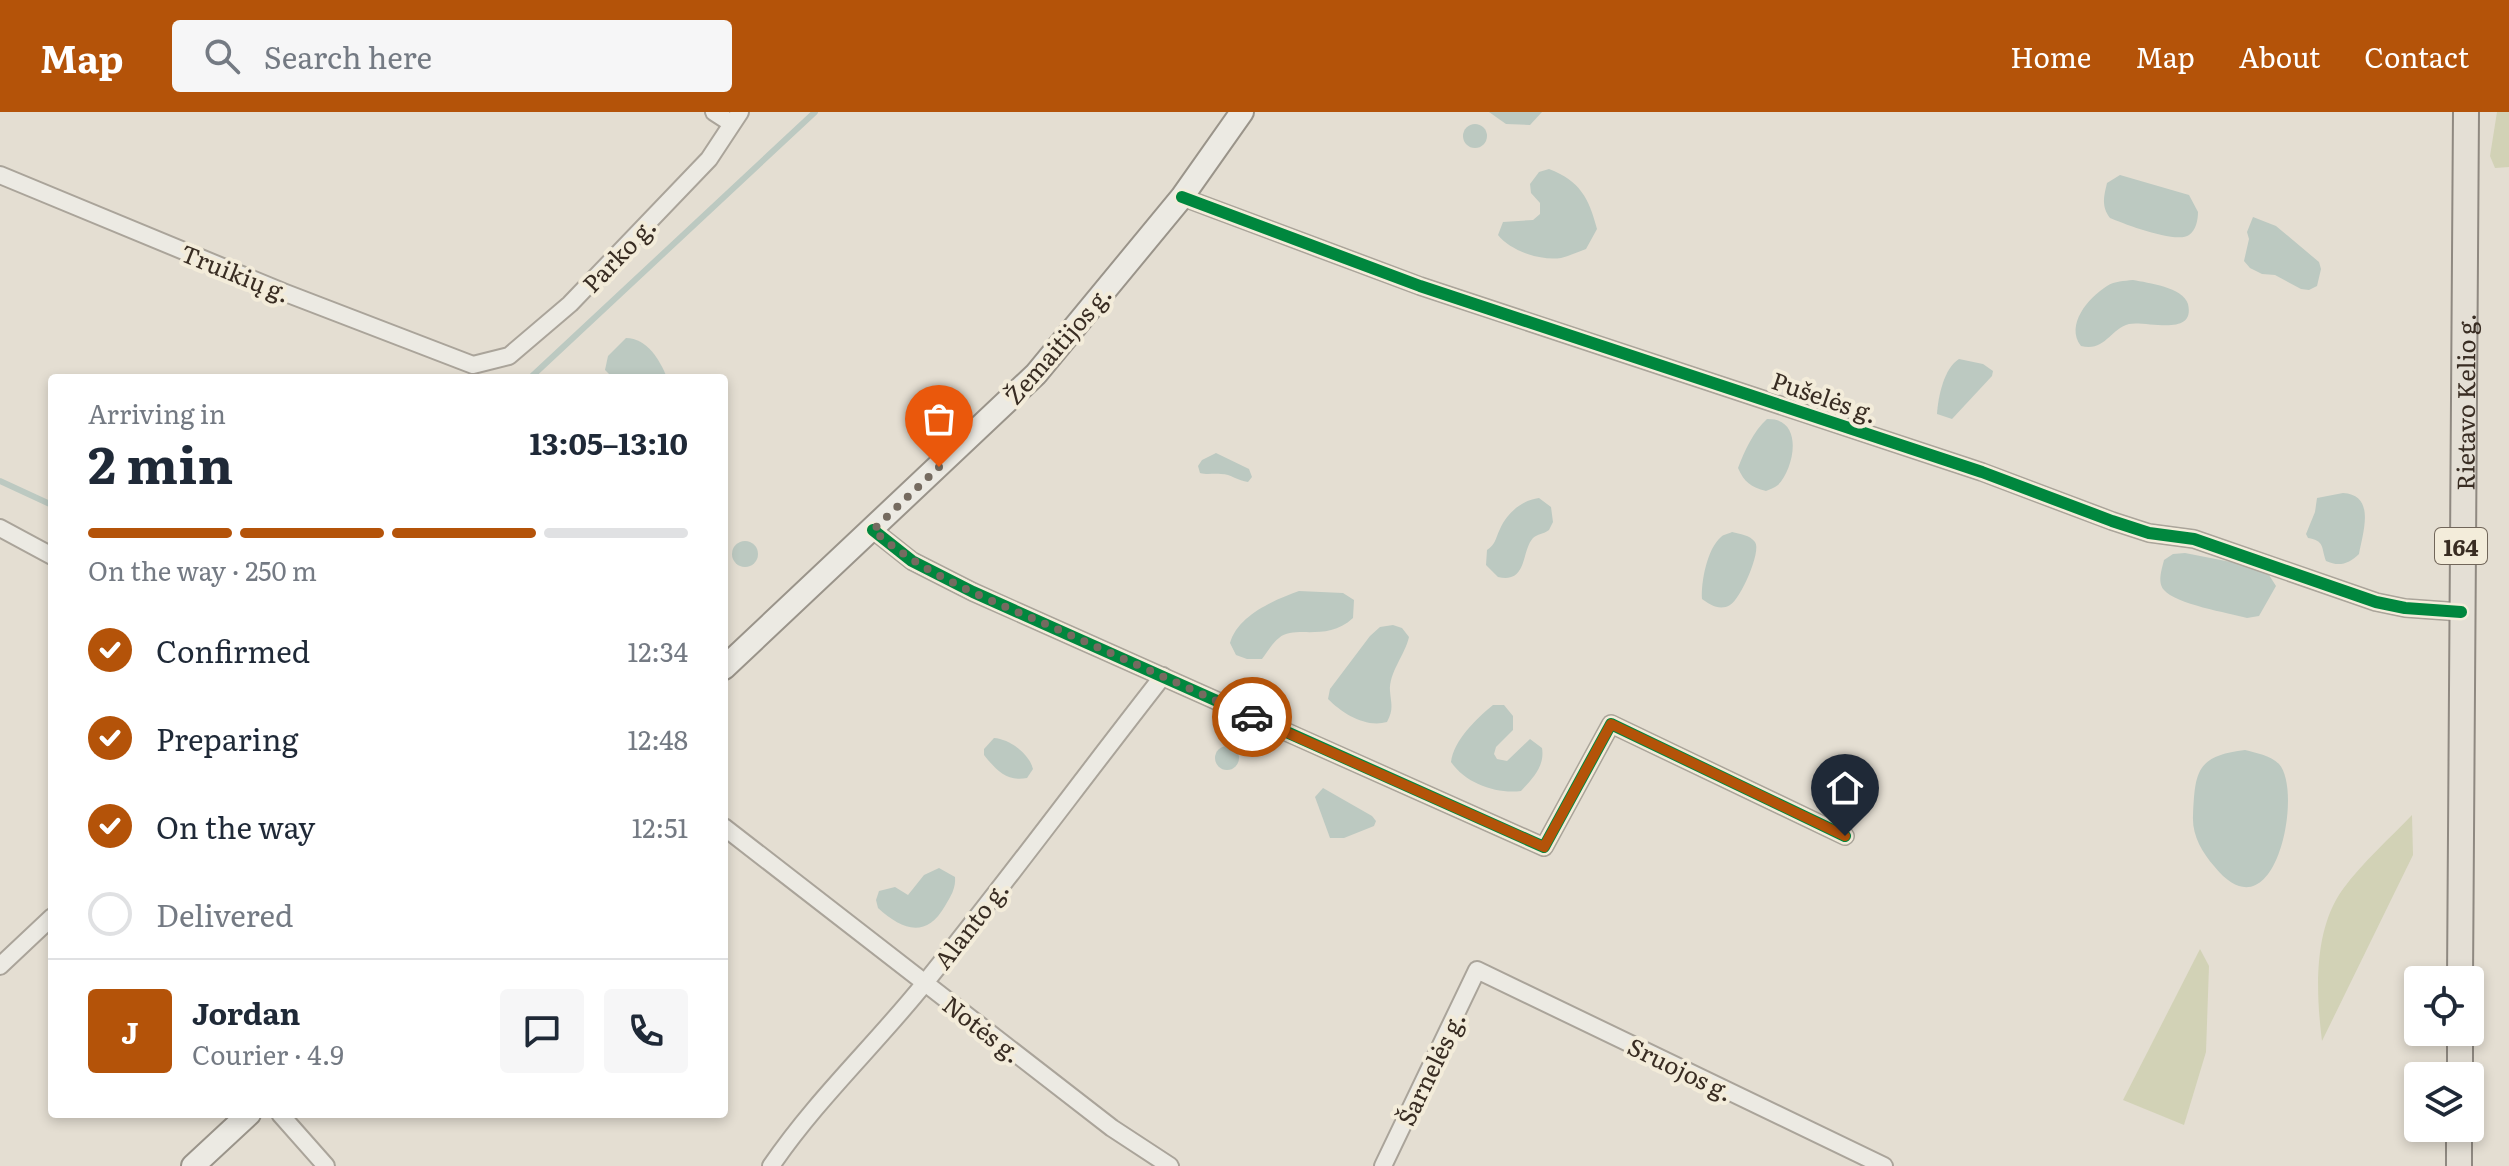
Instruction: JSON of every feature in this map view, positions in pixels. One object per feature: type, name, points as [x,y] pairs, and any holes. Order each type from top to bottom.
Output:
[{"type":"main road","name":"Žemaitijos g.","points":[[728,664],[1036,374],[1182,197],[1242,112]]},
{"type":"main road","name":"Rietavo Kelio g.","points":[[2460,966],[2466,112]]},
{"type":"main road","points":[[193,1166],[245,1118]]},
{"type":"main road","points":[[2459,1142],[2459,1166]]},
{"type":"street","points":[[714,112],[735,117]]},
{"type":"street","name":"Parko g.","points":[[473,365],[509,356],[570,304],[709,159],[735,117]]},
{"type":"street","name":"Truikių g.","points":[[0,175],[283,292],[473,365]]},
{"type":"street","name":"Pušelės g.","points":[[1182,197],[1420,286],[1982,472],[2112,521],[2149,533],[2194,539],[2376,602],[2405,608],[2461,612]]},
{"type":"street","points":[[0,528],[48,554]]},
{"type":"street","points":[[873,530],[912,561],[961,586],[1544,847],[1611,724],[1845,836]]},
{"type":"street","name":"Alanto g.","points":[[771,1166],[810,1115],[925,983],[1163,676]]},
{"type":"street","name":"Notės g.","points":[[728,830],[1112,1128],[1170,1166]]},
{"type":"street","points":[[0,966],[48,921]]},
{"type":"street","name":"Šarnelės g.","points":[[1383,1166],[1477,970]]},
{"type":"street","name":"Sruojos g.","points":[[1477,970],[1884,1166]]},
{"type":"street","points":[[284,1118],[326,1166]]},
{"type":"green space","points":[[2497,112],[2509,112],[2509,167],[2495,168],[2490,156]]},
{"type":"green space","points":[[2412,815],[2413,855],[2322,1041],[2319,962],[2326,923],[2333,905],[2359,869]]},
{"type":"green space","points":[[2200,949],[2209,966],[2206,1052],[2184,1125],[2123,1100]]},
{"type":"shaded area","points":[[1489,112],[1542,112],[1530,125],[1506,124]]},
{"type":"shaded area","points":[[1475,124],[1484,127],[1487,136],[1484,145],[1475,148],[1466,145],[1463,136],[1466,127]]},
{"type":"shaded area","points":[[1549,169],[1568,179],[1582,192],[1597,229],[1586,249],[1561,258],[1526,254],[1498,235],[1503,222],[1533,220],[1540,214],[1540,203],[1531,193],[1530,184],[1539,172]]},
{"type":"shaded area","points":[[2120,175],[2189,195],[2198,212],[2189,235],[2174,237],[2150,232],[2110,218],[2104,205],[2107,183]]},
{"type":"shaded area","points":[[2253,217],[2276,226],[2319,262],[2321,269],[2317,286],[2309,290],[2301,289],[2275,275],[2262,274],[2250,268],[2244,261],[2249,239],[2247,232]]},
{"type":"shaded area","points":[[2133,280],[2164,287],[2185,298],[2188,314],[2184,321],[2168,325],[2129,324],[2096,346],[2081,346],[2076,329],[2086,305],[2110,284]]},
{"type":"shaded area","points":[[626,338],[634,339],[656,357],[665,374],[609,374],[605,370],[608,356]]},
{"type":"shaded area","points":[[1959,359],[1983,364],[1993,371],[1992,376],[1952,419],[1937,414],[1946,376]]},
{"type":"shaded area","points":[[1767,419],[1787,426],[1793,445],[1784,477],[1778,485],[1766,491],[1749,483],[1738,468],[1750,442]]},
{"type":"shaded area","points":[[1216,453],[1249,469],[1252,477],[1248,482],[1225,474],[1200,473],[1198,466],[1202,460]]},
{"type":"shaded area","points":[[2343,493],[2360,500],[2364,507],[2364,526],[2359,554],[2348,562],[2335,564],[2326,561],[2320,543],[2306,534],[2317,498]]},
{"type":"shaded area","points":[[1539,498],[1551,507],[1553,522],[1549,530],[1533,538],[1514,576],[1498,577],[1486,565],[1487,550],[1511,513],[1521,504]]},
{"type":"shaded area","points":[[1732,532],[1745,535],[1755,542],[1755,555],[1739,594],[1730,605],[1719,607],[1702,599],[1704,575],[1716,542]]},
{"type":"shaded area","points":[[745,541],[754,545],[758,554],[754,563],[745,567],[736,563],[732,554],[736,545]]},
{"type":"shaded area","points":[[2185,553],[2236,563],[2269,575],[2276,586],[2259,616],[2247,618],[2203,607],[2179,600],[2164,590],[2160,579],[2164,560],[2173,554]]},
{"type":"shaded area","points":[[1299,591],[1343,593],[1354,600],[1353,618],[1332,630],[1286,634],[1274,643],[1262,659],[1236,655],[1230,643],[1241,624],[1268,604]]},
{"type":"shaded area","points":[[1393,625],[1402,628],[1409,637],[1390,684],[1391,714],[1387,722],[1363,721],[1328,699],[1330,689],[1370,636],[1380,627]]},
{"type":"shaded area","points":[[1493,705],[1504,705],[1513,716],[1513,730],[1496,747],[1494,754],[1497,759],[1507,761],[1530,739],[1542,748],[1540,766],[1521,791],[1502,791],[1473,782],[1451,762],[1461,738]]},
{"type":"shaded area","points":[[994,738],[1012,744],[1023,752],[1033,769],[1027,778],[1008,776],[988,760],[984,749]]},
{"type":"shaded area","points":[[1227,746],[1236,749],[1239,758],[1236,767],[1227,770],[1218,767],[1215,758],[1218,749]]},
{"type":"shaded area","points":[[2245,750],[2267,756],[2279,764],[2286,779],[2288,802],[2286,828],[2279,854],[2268,874],[2253,886],[2235,885],[2214,866],[2199,843],[2193,823],[2195,787],[2202,768],[2217,756]]},
{"type":"shaded area","points":[[1323,788],[1372,816],[1376,821],[1374,826],[1344,838],[1330,838],[1315,797]]},
{"type":"shaded area","points":[[939,868],[955,877],[955,885],[945,906],[930,923],[922,927],[905,926],[878,908],[876,900],[879,891],[895,887],[908,895],[924,875]]},
{"type":"waterway","points":[[534,374],[815,112]]},
{"type":"waterway","points":[[0,481],[48,503]]},
{"type":"cycle path","points":[[1182,197],[1420,286],[1982,472],[2112,521],[2149,533],[2194,539],[2376,602],[2405,608],[2461,612]]},
{"type":"cycle path","points":[[873,530],[912,561],[973,592],[1544,847],[1611,724],[1845,836]]},
{"type":"way so far","points":[[939,467],[873,530],[892,547],[912,561],[973,592],[1252,717]]},
{"type":"route","points":[[1252,717],[1544,847],[1611,724],[1845,836]]}]
